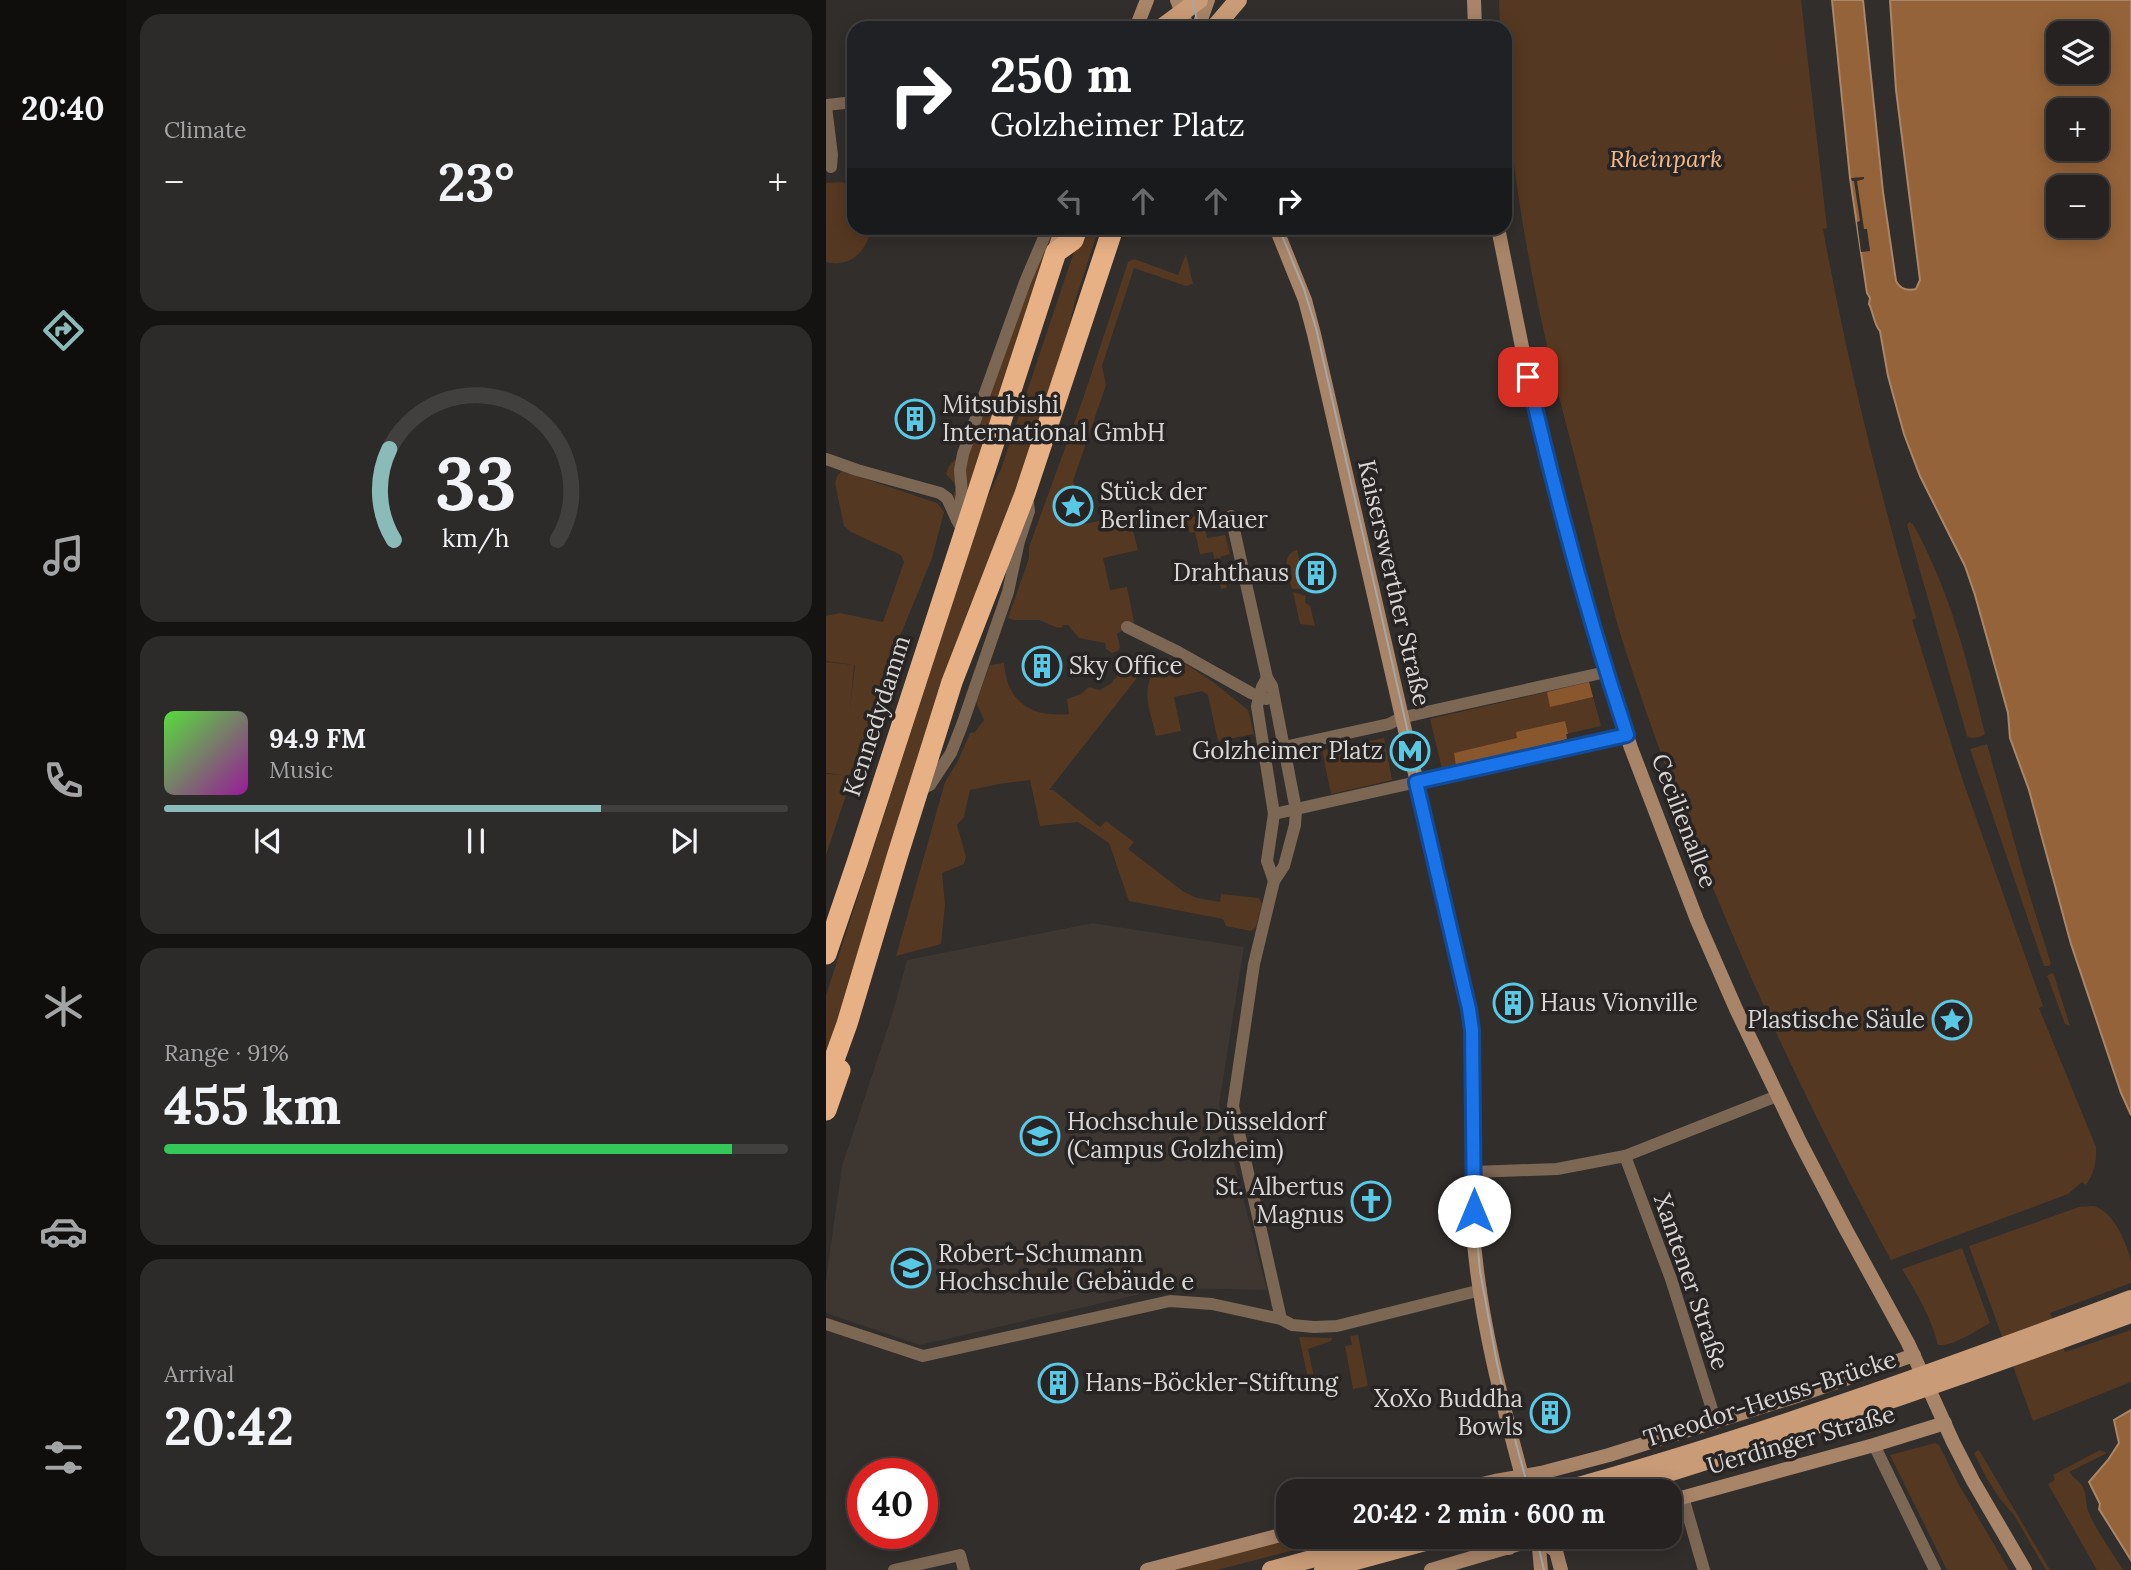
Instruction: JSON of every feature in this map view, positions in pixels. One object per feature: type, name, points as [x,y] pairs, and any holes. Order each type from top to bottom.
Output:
[{"type":"highway","points":[[1056,252],[1073,240],[1075,235]]},
{"type":"highway","points":[[826,1082],[847,1024],[952,682],[1026,494],[1111,235]]},
{"type":"highway","name":"Kennedydamm","points":[[826,954],[960,527],[1056,252]]},
{"type":"highway","points":[[826,1110],[847,1047],[847,1024]]},
{"type":"main road","points":[[1182,13],[1199,0]]},
{"type":"main road","points":[[1221,21],[1238,0]]},
{"type":"main road","name":"Kennedydamm","points":[[1056,252],[1062,235]]},
{"type":"main road","points":[[1996,1356],[2131,1298]]},
{"type":"main road","points":[[1996,1356],[2131,1314]]},
{"type":"main road","name":"Theodor-Heuss-Brücke","points":[[1600,1479],[1996,1356]]},
{"type":"main road","name":"Theodor-Heuss-Brücke","points":[[1649,1479],[1784,1437],[1996,1356]]},
{"type":"main road","points":[[1271,1570],[1348,1549]]},
{"type":"main road","points":[[1323,1570],[1400,1549]]},
{"type":"street","points":[[1138,21],[1146,0]]},
{"type":"street","points":[[1209,0],[1214,21]]},
{"type":"street","points":[[1201,21],[1209,0]]},
{"type":"street","points":[[1474,0],[1475,21]]},
{"type":"street","points":[[831,167],[826,106],[847,104]]},
{"type":"street","name":"Kennedydamm","points":[[960,527],[960,470],[963,454],[1037,248],[1044,235]]},
{"type":"street","name":"Kaiserswerther Straße","points":[[1279,235],[1305,300],[1314,334],[1471,1020],[1475,1250],[1503,1405],[1523,1479]]},
{"type":"street","name":"Cecilienallee","points":[[1499,235],[1551,476],[1606,672],[1697,920],[1777,1096],[1914,1355],[1973,1481],[2025,1570]]},
{"type":"street","points":[[936,492],[950,483],[963,454]]},
{"type":"street","points":[[826,459],[936,492],[947,498],[960,527]]},
{"type":"street","points":[[1231,516],[1267,678],[1272,686],[1296,810],[1295,825],[1284,866],[1274,881],[1253,968],[1233,1106],[1281,1320]]},
{"type":"street","points":[[1127,627],[1266,699],[1276,708]]},
{"type":"street","points":[[1266,751],[1606,672]]},
{"type":"street","points":[[1267,678],[1257,706],[1274,814],[1267,861],[1274,881]]},
{"type":"street","points":[[1274,814],[1627,735]]},
{"type":"street","points":[[1474,1172],[1557,1169],[1625,1156],[1777,1096]]},
{"type":"street","name":"Xantener Straße","points":[[1625,1156],[1671,1279],[1716,1422]]},
{"type":"street","points":[[826,1324],[923,1356],[1170,1301],[1212,1304],[1292,1325],[1314,1327],[1337,1326],[1481,1290]]},
{"type":"street","name":"Uerdinger Straße","points":[[1512,1479],[1609,1455],[1716,1422],[1914,1355]]},
{"type":"street","name":"Uerdinger Straße","points":[[1682,1497],[1945,1423]]},
{"type":"street","points":[[1874,1445],[1935,1570]]},
{"type":"street","points":[[1609,1455],[1620,1460],[1626,1479]]},
{"type":"street","points":[[1682,1514],[1704,1570]]},
{"type":"street","points":[[1147,1570],[1276,1536]]},
{"type":"street","points":[[1431,1570],[1505,1549]]},
{"type":"street","points":[[1540,1549],[1541,1570]]},
{"type":"street","points":[[1554,1549],[1561,1570]]},
{"type":"street","points":[[894,1570],[960,1555],[964,1570]]},
{"type":"shaded area","points":[[1832,0],[1863,0],[1883,192],[1896,281],[1902,288],[1910,290],[1916,289],[1920,280],[1896,90],[1890,0],[2131,0],[2131,1115],[2121,1093],[2071,944],[2029,790],[2010,738],[2008,713],[1975,595],[1965,566],[1920,476],[1904,434],[1888,376],[1880,331],[1867,293],[1850,178]]},
{"type":"shaded area","points":[[1589,682],[1593,697],[1550,707],[1547,692]]},
{"type":"shaded area","points":[[1565,721],[1567,739],[1456,766],[1454,753],[1517,738],[1516,732]]},
{"type":"shaded area","name":"Hochschule Düsseldorf (Campus Golzheim)","points":[[1093,923],[1244,947],[1219,1105],[1267,1290],[1167,1288],[920,1345],[826,1313],[826,1280],[842,1166],[893,1012],[907,960]]},
{"type":"shaded area","points":[[2131,1410],[2131,1560],[2099,1509],[2100,1504],[2089,1482],[2119,1443],[2114,1420]]},
{"type":"green space","name":"Rheinpark","points":[[1499,0],[1801,0],[1827,228],[1823,229],[1865,425],[1916,618],[1912,620],[1963,781],[2043,1006],[2039,1008],[2096,1147],[2089,1181],[2086,1185],[2082,1182],[2068,1194],[1891,1260],[1814,1112],[1711,884],[1652,728],[1612,604],[1550,359],[1527,249],[1512,146],[1512,21],[1500,21]]},
{"type":"green space","points":[[842,182],[847,184],[847,235],[869,235],[862,250],[843,262],[826,262],[826,183]]},
{"type":"green space","points":[[1048,235],[1054,235],[968,499],[951,501],[956,488],[946,474],[947,470],[953,461],[966,454]]},
{"type":"green space","points":[[1080,235],[1097,235],[1075,301],[1062,357],[826,1059],[826,995],[985,503],[1001,469]]},
{"type":"green space","points":[[1186,254],[1193,284],[1186,286],[1134,268],[1102,366],[1106,385],[1073,481],[1084,524],[1140,513],[1143,524],[1132,527],[1138,550],[1103,558],[1110,590],[1127,587],[1134,622],[1117,634],[1120,647],[1112,653],[1106,649],[1105,643],[1079,638],[1068,625],[1058,628],[1039,620],[1008,618],[1029,558],[1029,547],[1084,396],[1128,262],[1134,259],[1178,275]]},
{"type":"green space","points":[[842,471],[937,503],[944,512],[932,558],[896,646],[826,855],[826,774],[843,775],[826,773],[826,662],[854,665],[850,709],[855,665],[826,661],[826,616],[840,613],[883,622],[904,562],[901,555],[851,532],[844,526],[835,483]]},
{"type":"green space","points":[[1202,515],[1207,538],[1225,535],[1230,554],[1220,557],[1227,588],[1221,589],[1213,552],[1200,554],[1195,532],[1190,533],[1187,522],[1178,524],[1176,520]]},
{"type":"green space","points":[[1909,522],[1913,524],[1926,549],[1956,626],[1985,734],[1979,737],[1967,736],[1907,525]]},
{"type":"green space","points":[[1297,550],[1304,581],[1299,581],[1301,589],[1292,589],[1287,561],[1288,556]]},
{"type":"green space","points":[[1293,592],[1306,596],[1305,602],[1310,606],[1315,626],[1300,624]]},
{"type":"green space","points":[[1162,658],[1181,661],[1248,710],[1254,734],[1218,741],[1208,695],[1202,691],[1174,697],[1181,731],[1156,736],[1147,696],[1150,678]]},
{"type":"green space","points":[[1151,660],[1049,790],[1053,790],[1100,827],[1106,821],[1134,842],[1128,849],[1184,892],[1197,898],[1220,902],[1221,894],[1259,898],[1262,904],[1256,927],[1251,931],[1226,926],[1223,919],[1129,901],[1109,843],[1078,822],[1040,826],[1030,780],[970,790],[964,817],[957,825],[966,857],[964,864],[942,873],[945,905],[941,944],[896,956],[945,782],[970,733],[975,732],[984,720],[976,702],[990,665],[1004,663],[1010,688],[1023,705],[1055,715],[1069,714],[1067,699],[1081,694],[1089,687],[1100,690],[1117,678],[1116,674],[1134,672]]},
{"type":"green space","points":[[1589,682],[1601,726],[1566,734],[1567,739],[1442,769],[1430,719]]},
{"type":"green space","points":[[1384,738],[1392,780],[1331,794],[1322,750]]},
{"type":"green space","points":[[1987,744],[2051,964],[2049,966],[2044,966],[1970,749]]},
{"type":"green space","points":[[2052,973],[2070,1026],[2065,1024],[2047,976]]},
{"type":"green space","points":[[2093,1206],[2107,1214],[2122,1236],[2131,1260],[2131,1283],[2050,1313],[2065,1352],[2131,1330],[2131,1382],[2033,1421],[1969,1246],[2079,1207]]},
{"type":"green space","points":[[1962,1248],[1990,1323],[1958,1341],[1938,1345],[1927,1315],[1902,1269]]},
{"type":"green space","points":[[1358,1335],[1368,1386],[1353,1389],[1345,1346],[1352,1345],[1350,1336]]},
{"type":"green space","points":[[1299,1337],[1332,1338],[1331,1341],[1308,1349],[1317,1391],[1311,1392]]},
{"type":"green space","points":[[1935,1443],[1939,1445],[2009,1570],[1947,1570],[1890,1455]]},
{"type":"green space","points":[[1979,1450],[2050,1570],[2046,1570],[2014,1515],[1987,1479],[1974,1453]]},
{"type":"green space","points":[[2100,1450],[2107,1453],[2069,1472],[2083,1487],[2088,1511],[2123,1570],[2097,1570],[2048,1484],[2055,1480],[2053,1475]]},
{"type":"green space","points":[[1276,1543],[1276,1549],[1298,1549],[1217,1570],[1174,1570]]},
{"type":"pier","points":[[1864,177],[1857,181],[1870,251],[1861,252],[1857,222],[1860,221],[1854,181],[1851,178]]},
{"type":"tram line","points":[[1192,0],[1197,21]]},
{"type":"tram line","points":[[1282,235],[1304,289],[1316,328],[1472,1014],[1476,1041],[1476,1229],[1480,1271],[1508,1414],[1526,1479]]},
{"type":"tram line","points":[[1539,1549],[1544,1570]]},
{"type":"place","name":"Mitsubishi International GmbH","points":[[915,419]]},
{"type":"place","name":"Stück der Berliner Mauer","points":[[1073,506]]},
{"type":"place","name":"Drahthaus","points":[[1316,573]]},
{"type":"place","name":"Sky Office","points":[[1042,666]]},
{"type":"place","name":"Golzheimer Platz","points":[[1410,751]]},
{"type":"place","name":"Haus Vionville","points":[[1513,1003]]},
{"type":"place","name":"Plastische Säule","points":[[1952,1020]]},
{"type":"place","name":"Hochschule Düsseldorf (Campus Golzheim)","points":[[1040,1136]]},
{"type":"place","name":"St. Albertus Magnus","points":[[1371,1201]]},
{"type":"place","name":"Robert-Schumann Hochschule Gebäude e","points":[[911,1268]]},
{"type":"place","name":"Hans-Böckler-Stiftung","points":[[1058,1383]]},
{"type":"place","name":"XoXo Buddha Bowls","points":[[1550,1413]]},
{"type":"route","points":[[1474,1211],[1472,1030],[1416,782],[1627,735],[1600,653],[1551,476],[1528,377]]}]
